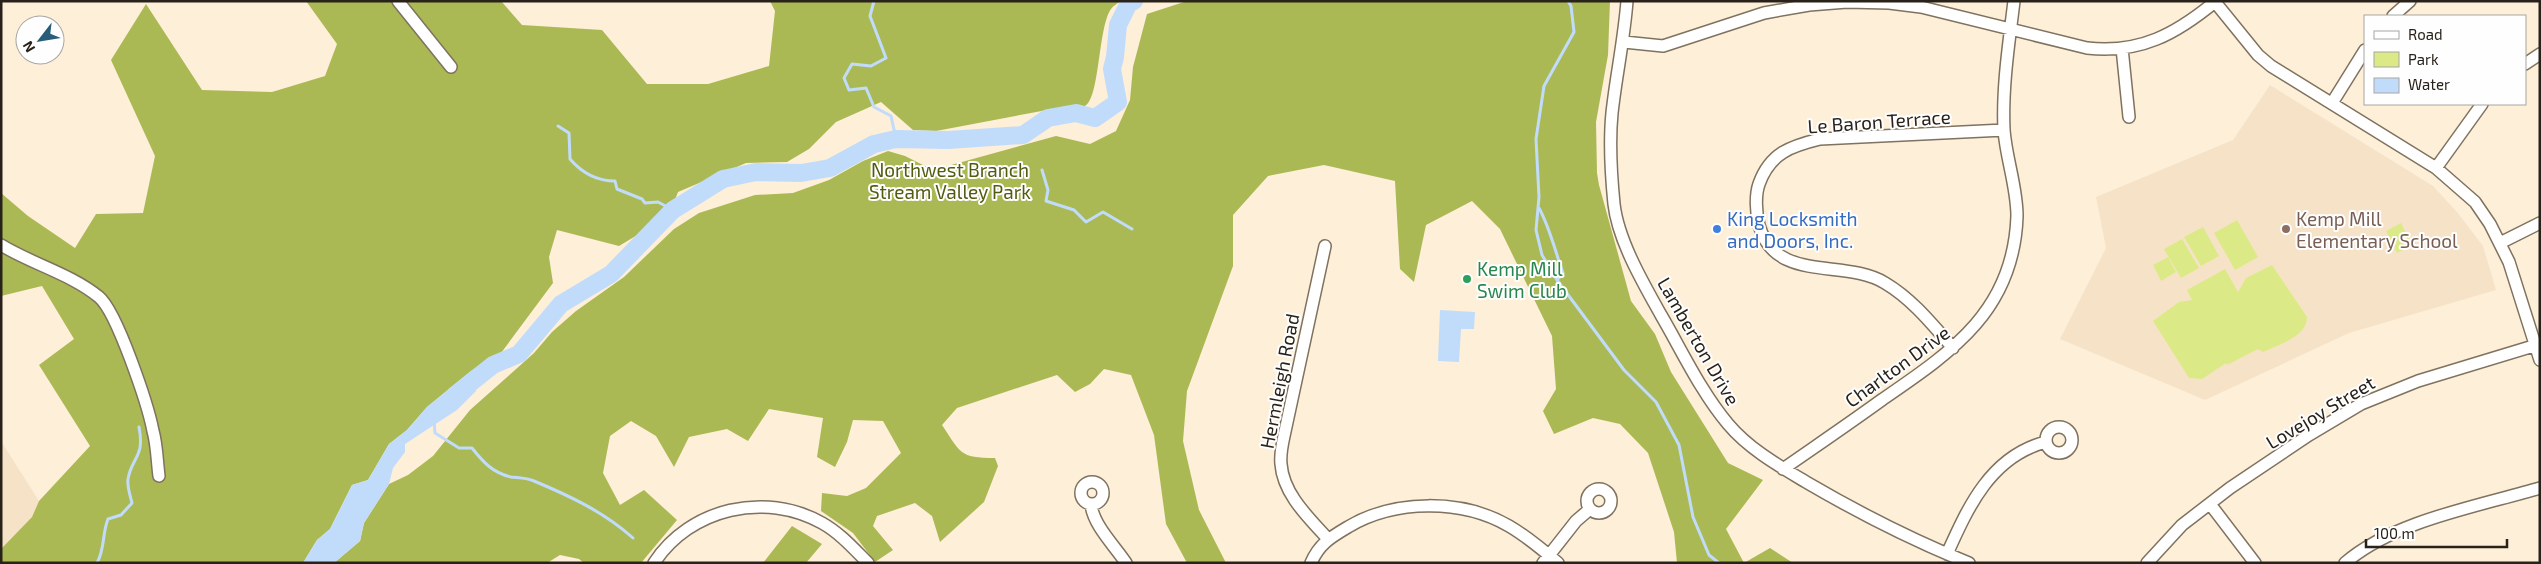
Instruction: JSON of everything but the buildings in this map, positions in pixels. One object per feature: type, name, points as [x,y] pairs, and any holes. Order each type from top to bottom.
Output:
[{"type":"street","points":[[398,1],[451,67]]},
{"type":"street","name":"Lamberton Drive","points":[[1627,1],[1624,42],[1612,112],[1610,142],[1614,206],[1622,233],[1646,288],[1713,405],[1729,426],[1783,469],[1858,513],[1969,563]]},
{"type":"street","name":"Charlton Drive","points":[[1783,469],[1934,364],[1964,340],[1984,314],[1999,289],[2011,257],[2017,216],[2004,130],[2006,65],[2014,1]]},
{"type":"street","points":[[2394,15],[2410,1]]},
{"type":"street","points":[[1624,42],[1663,46],[1764,13],[1809,5],[1847,2],[1889,3],[1921,7],[2087,48],[2107,50],[2145,44],[2169,35],[2191,22],[2215,2],[2258,56],[2436,168],[2475,202],[2490,224],[2509,262],[2538,344],[2540,360]]},
{"type":"street","points":[[2122,48],[2130,117]]},
{"type":"street","points":[[2332,103],[2364,52]]},
{"type":"street","points":[[2526,63],[2540,54]]},
{"type":"street","points":[[2436,168],[2481,105]]},
{"type":"street","name":"Le Baron Terrace","points":[[1953,348],[1913,303],[1886,283],[1872,276],[1848,270],[1806,268],[1779,255],[1768,245],[1761,231],[1757,216],[1758,188],[1761,176],[1772,161],[1785,149],[1793,145],[1820,139],[2004,130]]},
{"type":"street","points":[[2500,243],[2540,223]]},
{"type":"street","points":[[1,246],[78,284],[100,298],[113,318],[150,422],[159,476]]},
{"type":"street","name":"Hermleigh Road","points":[[1325,246],[1280,461],[1282,474],[1295,501],[1328,539]]},
{"type":"street","name":"Lovejoy Street","points":[[2147,563],[2182,525],[2210,504],[2309,435],[2361,404],[2418,381],[2538,344]]},
{"type":"street","points":[[1947,554],[1964,514],[1985,482],[2018,454],[2031,446],[2046,442]]},
{"type":"street","points":[[2345,563],[2366,546],[2405,528],[2540,488]]},
{"type":"street","points":[[2210,504],[2255,563]]},
{"type":"street","points":[[1092,505],[1093,514],[1126,563]]},
{"type":"street","points":[[654,563],[679,535],[700,521],[724,511],[751,506],[794,510],[822,523],[839,534],[868,563]]},
{"type":"street","points":[[1311,563],[1320,545],[1356,523],[1380,513],[1407,507],[1436,506],[1469,511],[1509,526],[1550,560],[1576,521],[1590,509]]},
{"type":"shaded area","name":"Kemp Mill Elementary School","points":[[2270,85],[2433,186],[2457,212],[2483,246],[2496,290],[2349,333],[2205,400],[2060,339],[2106,248],[2096,197],[2233,140]]},
{"type":"shaded area","points":[[1,441],[39,501],[32,517],[1,549]]},
{"type":"green space","points":[[306,1],[501,1],[522,25],[602,30],[647,84],[708,84],[769,66],[775,11],[770,1],[1121,1],[1112,8],[1107,18],[1094,90],[1085,106],[1047,110],[936,131],[913,130],[881,102],[836,122],[809,149],[787,162],[746,163],[678,192],[671,210],[639,234],[619,246],[557,230],[549,257],[553,283],[501,353],[471,371],[427,407],[407,430],[389,444],[368,480],[352,485],[330,529],[317,540],[303,563],[1,563],[1,549],[32,517],[39,501],[90,446],[39,365],[74,339],[42,286],[1,296],[1,193],[28,216],[75,248],[96,214],[143,213],[155,156],[111,60],[146,4],[202,90],[272,92],[325,76],[337,44]]},
{"type":"green space","name":"Northwest Branch Stream Valley Park","points":[[1187,1],[1610,1],[1608,55],[1596,122],[1599,185],[1631,301],[1655,334],[1671,372],[1728,463],[1763,480],[1726,529],[1744,563],[1677,563],[1674,532],[1648,453],[1620,424],[1593,418],[1554,434],[1543,411],[1556,389],[1552,336],[1500,229],[1472,201],[1426,225],[1414,282],[1400,269],[1395,181],[1324,165],[1268,176],[1233,215],[1233,266],[1187,391],[1183,441],[1199,510],[1226,563],[1187,563],[1166,524],[1154,435],[1131,375],[1104,369],[1090,384],[1075,392],[1057,375],[957,408],[942,425],[953,442],[967,455],[995,458],[998,466],[984,502],[940,542],[932,516],[915,503],[877,516],[873,526],[893,550],[875,562],[853,533],[821,511],[822,493],[847,496],[866,488],[901,453],[883,421],[853,420],[847,442],[835,467],[817,457],[823,418],[769,409],[748,441],[727,429],[689,437],[674,467],[656,436],[631,421],[610,436],[603,473],[620,505],[644,490],[677,520],[641,563],[584,563],[579,559],[560,555],[547,563],[334,563],[360,541],[364,523],[389,484],[408,475],[433,456],[470,410],[534,353],[552,332],[576,311],[624,277],[674,229],[699,213],[755,195],[793,193],[829,180],[863,161],[888,151],[905,156],[933,170],[1056,136],[1090,144],[1116,131],[1130,100],[1133,67],[1147,14]]},
{"type":"green space","points":[[2237,220],[2258,257],[2235,270],[2214,233]]},
{"type":"green space","points":[[2401,223],[2412,245],[2397,253],[2386,231]]},
{"type":"green space","points":[[2203,227],[2219,256],[2201,266],[2184,237]]},
{"type":"green space","points":[[2182,239],[2199,268],[2181,278],[2164,249]]},
{"type":"green space","points":[[2168,257],[2176,272],[2161,281],[2153,265]]},
{"type":"green space","points":[[2272,265],[2307,317],[2306,324],[2302,330],[2291,339],[2263,352],[2258,349],[2227,365],[2226,363],[2202,379],[2189,378],[2153,321],[2179,302],[2192,300],[2187,290],[2225,269],[2238,292],[2246,278]]},
{"type":"green space","points":[[792,526],[822,544],[806,563],[763,563]]},
{"type":"green space","points":[[1770,548],[1793,563],[1744,563]]},
{"type":"water","points":[[1440,310],[1475,312],[1474,329],[1461,329],[1459,362],[1438,361]]},
{"type":"water","points":[[471,371],[476,391],[457,410],[405,444],[405,452],[393,468],[389,484],[364,523],[360,541],[334,563],[303,563],[317,540],[330,529],[352,485],[368,480],[389,444],[407,430],[427,407]]},
{"type":"waterway","points":[[874,1],[870,16],[886,58],[871,66],[852,64],[844,78],[849,90],[866,88],[874,107],[891,116],[896,139]]},
{"type":"waterway","points":[[454,396],[493,365],[519,354],[561,304],[611,274],[673,210],[723,179],[756,172],[801,173],[830,168],[874,144],[896,139],[948,140],[1023,135],[1048,118],[1076,113],[1095,118],[1118,102],[1112,69],[1118,25],[1129,3],[1134,1]]},
{"type":"waterway","points":[[1568,1],[1571,6],[1574,32],[1544,86],[1536,139],[1539,197],[1536,230],[1542,255],[1557,280],[1624,370],[1656,402],[1679,445],[1693,517],[1709,555],[1719,563]]},
{"type":"waterway","points":[[558,126],[569,133],[570,159],[579,168],[596,178],[615,181],[617,189],[642,199],[645,203],[658,202],[673,210]]},
{"type":"waterway","points":[[1042,170],[1048,190],[1046,201],[1074,210],[1086,222],[1103,212],[1132,229]]},
{"type":"waterway","points":[[1539,208],[1563,273],[1557,280]]},
{"type":"waterway","points":[[434,421],[435,433],[459,448],[472,448],[494,470],[511,477],[531,480],[573,499],[598,512],[633,538]]},
{"type":"waterway","points":[[97,563],[100,558],[108,519],[121,515],[132,503],[128,479],[139,451],[139,427]]},
{"type":"place","name":"King Locksmith and Doors, Inc.","points":[[1717,229]]},
{"type":"place","name":"Kemp Mill Elementary School","points":[[2286,229]]},
{"type":"place","name":"Kemp Mill Swim Club","points":[[1467,279]]}]
